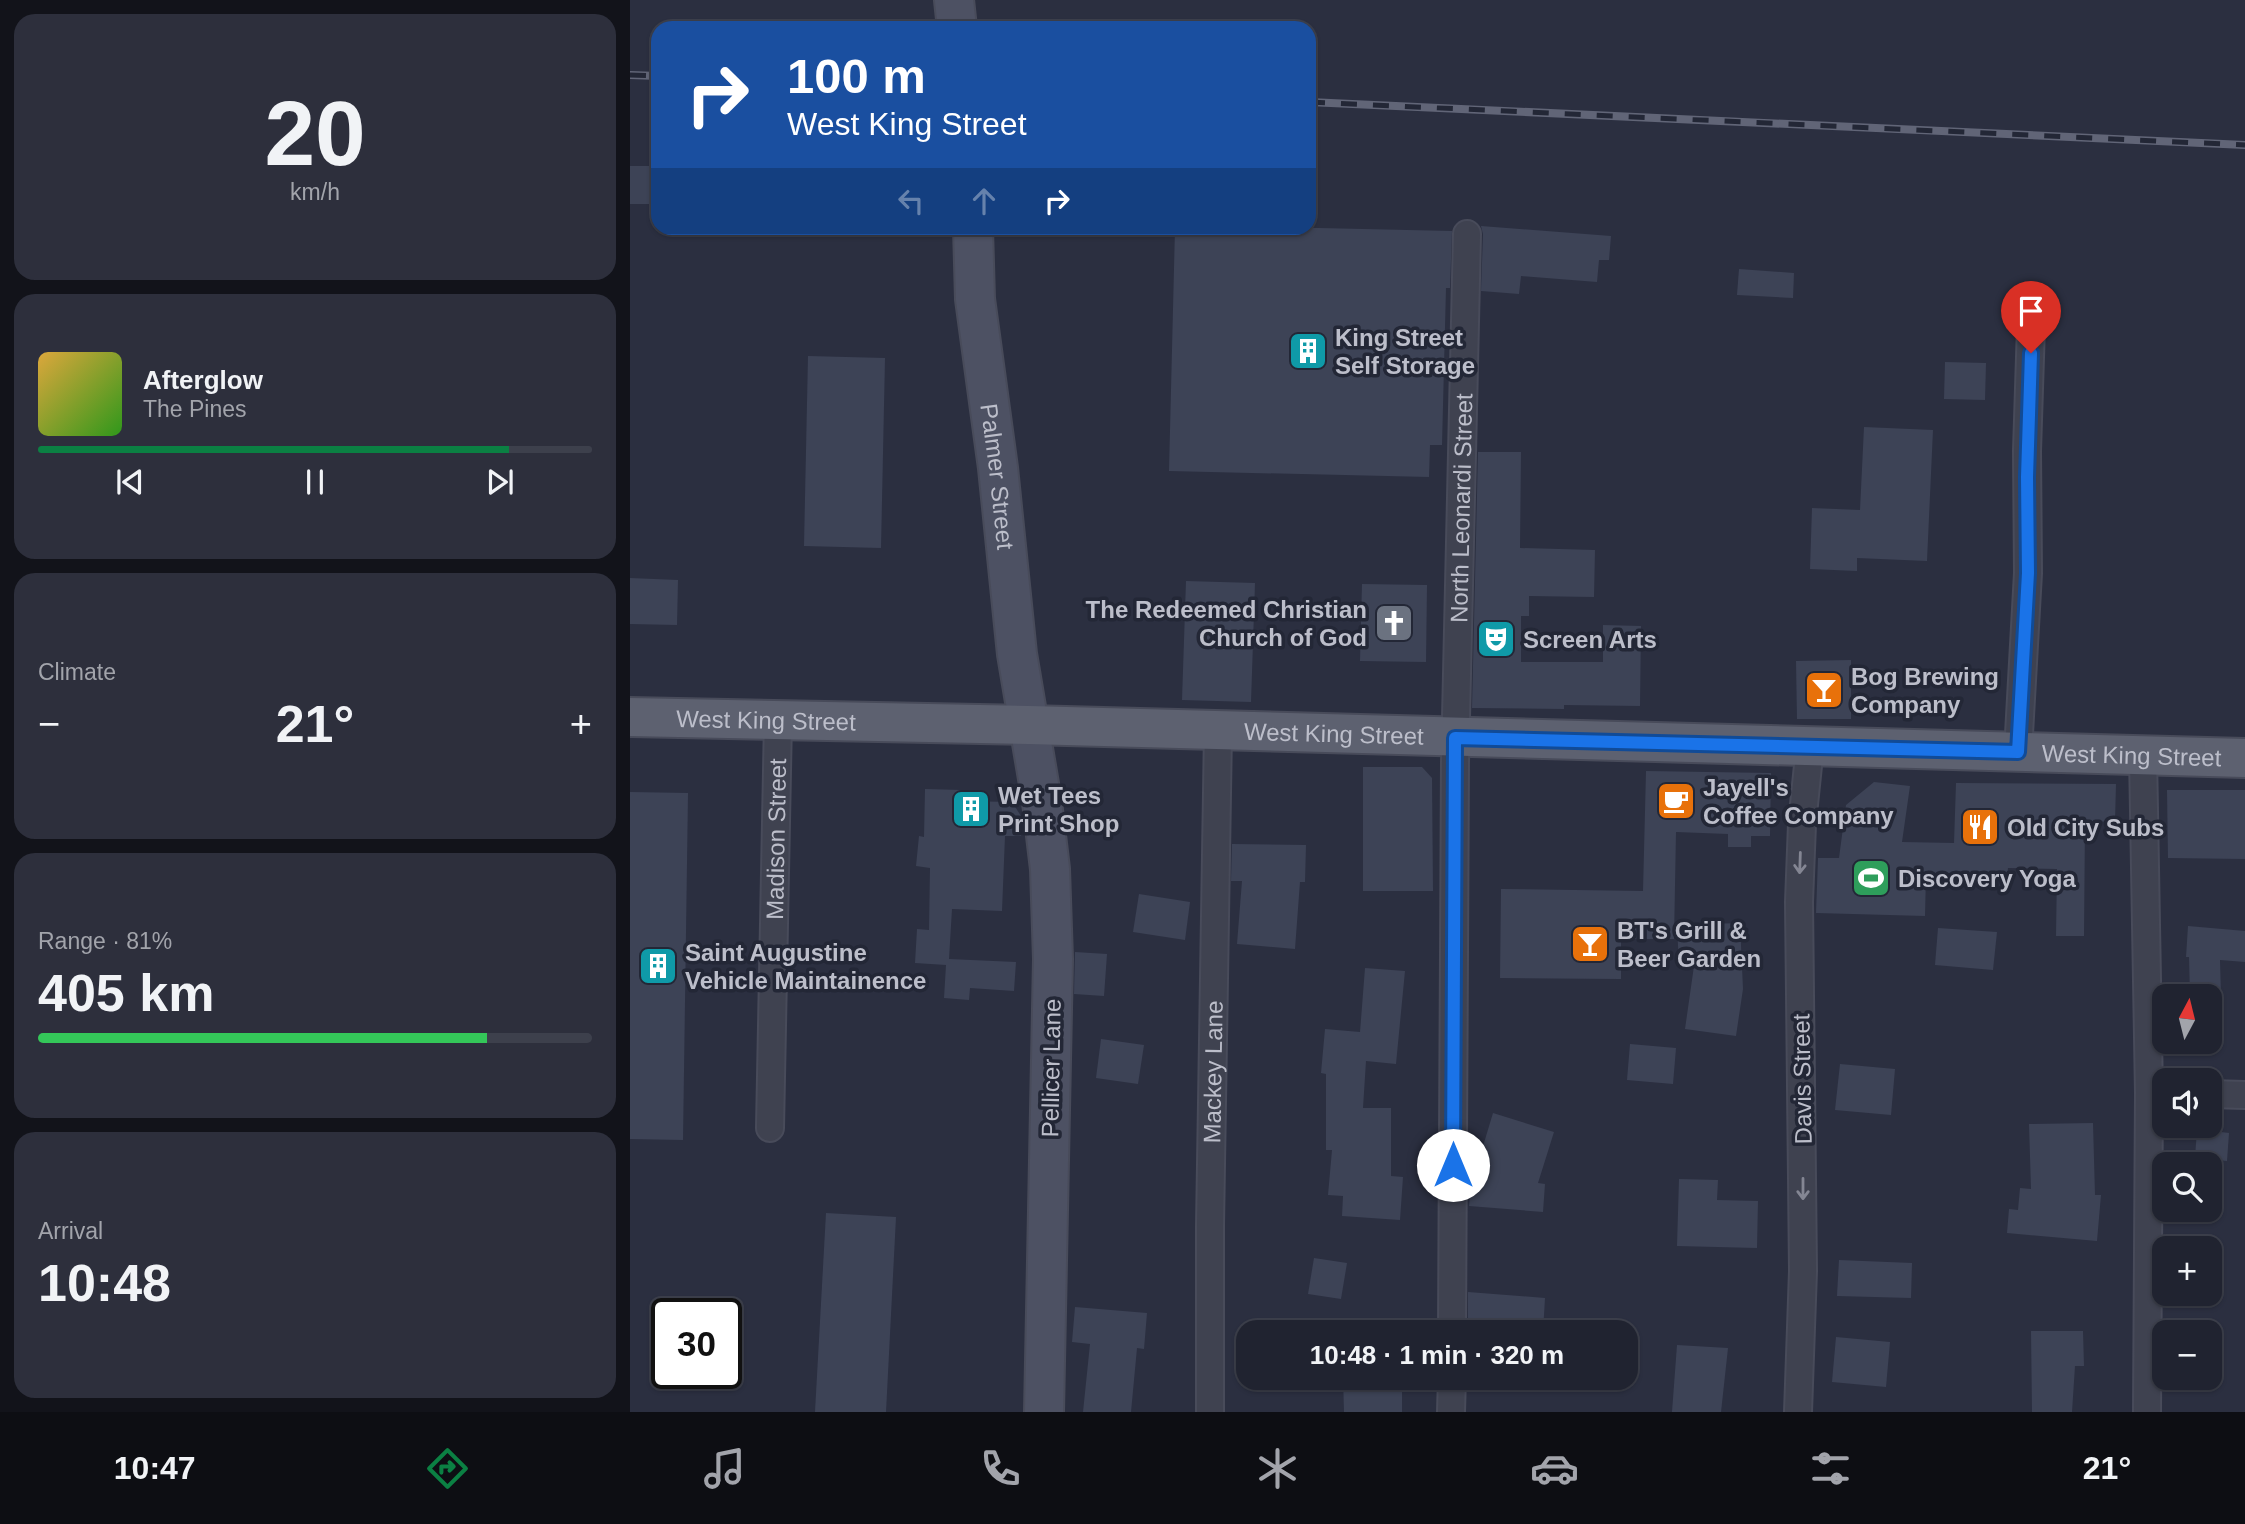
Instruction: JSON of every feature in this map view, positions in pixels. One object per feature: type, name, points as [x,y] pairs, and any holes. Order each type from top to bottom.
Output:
[{"type":"main road","points":[[954,0],[956,21]]},
{"type":"main road","name":"Palmer Street","points":[[973,235],[975,299],[998,468],[1017,654],[1029,725]]},
{"type":"main road","name":"West King Street","points":[[630,717],[1029,725],[2245,758]]},
{"type":"main road","name":"Pellicer Lane","points":[[1029,725],[1050,869],[1053,959],[1044,1412]]},
{"type":"street","name":"North Leonardi Street","points":[[1452,1320],[1455,738],[1467,234]]},
{"type":"street","points":[[2018,752],[2028,573],[2027,451],[2031,326]]},
{"type":"street","name":"Madison Street","points":[[771,1128],[778,720]]},
{"type":"street","name":"Mackey Lane","points":[[1210,1412],[1210,1226],[1218,731]]},
{"type":"street","name":"Davis Street","points":[[1798,1412],[1803,1271],[1799,902],[1801,824],[1810,746]]},
{"type":"street","points":[[2143,755],[2156,1068]]},
{"type":"street","points":[[2222,1094],[2245,1095]]},
{"type":"street","points":[[2147,1412],[2156,1138]]},
{"type":"street","points":[[1451,1412],[1452,1390]]},
{"type":"building","points":[[630,166],[651,166],[651,204],[630,204]]},
{"type":"building","points":[[1481,226],[1611,236],[1609,260],[1599,260],[1597,282],[1521,276],[1519,294],[1481,291]]},
{"type":"building","name":"King Street Self Storage","points":[[1316,228],[1452,231],[1450,288],[1446,288],[1442,445],[1430,445],[1429,477],[1169,471],[1175,235],[1316,235]]},
{"type":"building","points":[[1739,269],[1794,273],[1793,298],[1737,295]]},
{"type":"building","points":[[808,356],[885,358],[881,548],[804,546]]},
{"type":"building","points":[[1945,362],[1986,363],[1985,400],[1944,399]]},
{"type":"building","points":[[1864,427],[1933,430],[1927,561],[1857,558],[1857,571],[1810,569],[1812,508],[1860,510]]},
{"type":"building","points":[[1478,452],[1521,452],[1520,548],[1595,550],[1594,597],[1529,596],[1529,616],[1521,616],[1521,662],[1603,662],[1603,625],[1641,626],[1640,706],[1472,708]]},
{"type":"building","points":[[630,578],[678,580],[677,625],[630,624]]},
{"type":"building","points":[[1186,581],[1255,583],[1251,702],[1182,700]]},
{"type":"building","name":"The Redeemed Christian Church of God","points":[[1362,584],[1427,585],[1426,662],[1360,661]]},
{"type":"building","name":"Bog Brewing Company","points":[[1851,660],[1851,719],[1797,719],[1796,661]]},
{"type":"building","points":[[1363,767],[1422,767],[1432,778],[1433,891],[1363,891]]},
{"type":"building","points":[[1646,771],[1771,773],[1770,836],[1751,836],[1751,847],[1728,847],[1728,834],[1676,832],[1674,939],[1621,939],[1621,979],[1500,978],[1501,889],[1643,891]]},
{"type":"building","points":[[1874,782],[1910,786],[1902,842],[1954,843],[1956,783],[2116,784],[2115,822],[2085,821],[2084,936],[2056,936],[2057,869],[2008,868],[2007,878],[1926,875],[1925,916],[1816,913],[1818,858],[1839,858],[1846,805]]},
{"type":"building","points":[[925,789],[962,790],[962,801],[1012,802],[1021,816],[1021,836],[1005,836],[1002,911],[952,909],[949,959],[1016,962],[1014,991],[970,988],[969,1000],[944,998],[946,965],[915,963],[917,929],[929,930],[930,868],[916,866],[919,836],[924,837]]},
{"type":"building","points":[[2167,790],[2245,790],[2245,859],[2168,858]]},
{"type":"building","name":"Saint Augustine Vehicle Maintainence","points":[[630,792],[688,793],[683,1140],[630,1139]]},
{"type":"building","points":[[1232,844],[1306,845],[1305,882],[1300,882],[1295,949],[1237,944],[1242,881],[1231,881]]},
{"type":"building","points":[[1139,894],[1190,902],[1185,940],[1133,932]]},
{"type":"building","points":[[1740,923],[1743,989],[1736,1036],[1685,1029],[1694,966],[1679,966],[1677,925]]},
{"type":"building","points":[[2188,926],[2245,931],[2245,962],[2220,960],[2221,984],[2190,984],[2189,957],[2186,957]]},
{"type":"building","points":[[1938,928],[1997,932],[1993,970],[1935,965]]},
{"type":"building","points":[[1075,952],[1107,954],[1104,996],[1074,994]]},
{"type":"building","points":[[1365,968],[1405,971],[1396,1064],[1366,1061],[1363,1108],[1391,1108],[1391,1176],[1403,1177],[1400,1220],[1342,1216],[1343,1196],[1328,1195],[1332,1150],[1326,1150],[1326,1074],[1321,1073],[1325,1029],[1360,1032]]},
{"type":"building","points":[[1101,1039],[1144,1045],[1138,1084],[1096,1078]]},
{"type":"building","points":[[1630,1044],[1676,1048],[1673,1084],[1627,1080]]},
{"type":"building","points":[[1840,1064],[1895,1069],[1891,1115],[1835,1110]]},
{"type":"building","points":[[1493,1113],[1554,1132],[1538,1183],[1545,1184],[1543,1212],[1469,1206],[1471,1186]]},
{"type":"building","points":[[2093,1123],[2095,1195],[2101,1195],[2097,1241],[2007,1233],[2009,1209],[2018,1210],[2020,1188],[2031,1189],[2029,1124]]},
{"type":"building","points":[[2222,1132],[2229,1133],[2227,1161],[2222,1161],[2222,1152],[2195,1152],[2196,1138],[2222,1138]]},
{"type":"building","points":[[1679,1179],[1718,1180],[1717,1200],[1758,1201],[1757,1248],[1677,1246]]},
{"type":"building","points":[[826,1213],[896,1217],[886,1412],[815,1412]]},
{"type":"building","points":[[1314,1258],[1347,1263],[1341,1299],[1308,1294]]},
{"type":"building","points":[[1839,1260],[1912,1263],[1911,1298],[1837,1296]]},
{"type":"building","points":[[1468,1292],[1545,1298],[1544,1320],[1468,1320]]},
{"type":"building","points":[[1075,1307],[1147,1313],[1144,1349],[1137,1348],[1131,1412],[1083,1412],[1090,1344],[1072,1342]]},
{"type":"building","points":[[2031,1331],[2083,1331],[2084,1366],[2075,1366],[2072,1412],[2032,1412]]},
{"type":"building","points":[[1836,1337],[1890,1342],[1886,1387],[1832,1382]]},
{"type":"building","points":[[1677,1345],[1728,1348],[1721,1412],[1672,1412]]},
{"type":"building","points":[[1343,1390],[1402,1390],[1402,1412],[1344,1412]]},
{"type":"railway","points":[[630,75],[651,76]]},
{"type":"railway","points":[[1316,102],[2245,145]]},
{"type":"place","name":"King Street Self Storage","points":[[1308,351]]},
{"type":"place","name":"The Redeemed Christian Church of God","points":[[1394,623]]},
{"type":"place","name":"Screen Arts","points":[[1496,639]]},
{"type":"place","name":"Bog Brewing Company","points":[[1824,690]]},
{"type":"place","name":"Jayell's Coffee Company","points":[[1676,801]]},
{"type":"place","name":"Wet Tees Print Shop","points":[[971,809]]},
{"type":"place","name":"Old City Subs","points":[[1980,827]]},
{"type":"place","name":"Discovery Yoga","points":[[1871,878]]},
{"type":"place","name":"BT's Grill & Beer Garden","points":[[1590,944]]},
{"type":"place","name":"Saint Augustine Vehicle Maintainence","points":[[658,966]]},
{"type":"route","points":[[1453,1165],[1455,738],[2018,752],[2028,573],[2027,477],[2031,353]]}]
